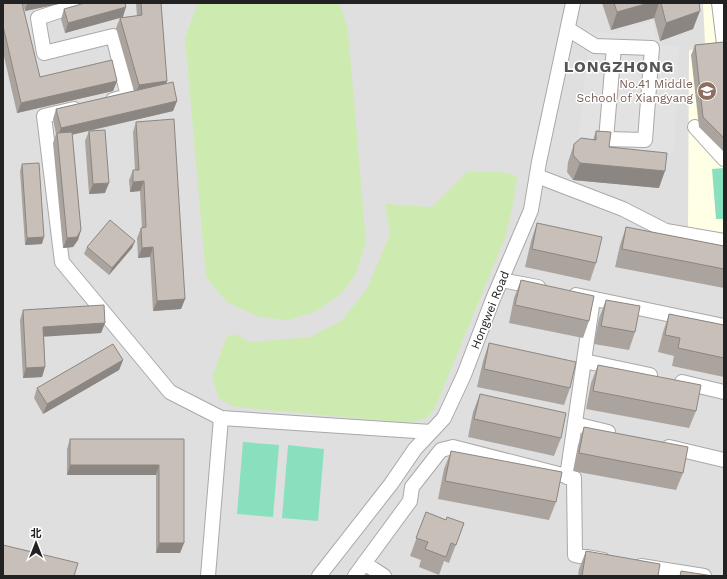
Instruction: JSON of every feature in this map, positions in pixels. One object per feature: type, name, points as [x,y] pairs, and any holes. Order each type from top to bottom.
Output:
[{"type":"street","points":[[83,3],[38,18],[44,53],[113,36],[128,96],[44,116],[62,262],[170,392],[221,418],[431,432]]},
{"type":"street","name":"Hongwei Road","points":[[319,576],[391,484],[415,449],[444,418],[464,375],[501,280],[531,210],[536,176],[573,3]]},
{"type":"street","points":[[719,3],[724,44]]},
{"type":"street","points":[[568,29],[596,46],[614,46],[652,48],[645,140],[606,139],[614,46]]},
{"type":"street","points":[[695,127],[724,159]]},
{"type":"street","points":[[536,176],[623,209],[666,231],[724,241]]},
{"type":"street","points":[[501,280],[724,326]]},
{"type":"street","points":[[567,477],[593,299]]},
{"type":"street","points":[[584,361],[724,392]]},
{"type":"street","points":[[208,576],[221,418]]},
{"type":"street","points":[[575,424],[620,435]]},
{"type":"street","points":[[657,444],[724,460]]},
{"type":"street","points":[[355,576],[410,501],[412,487],[440,450],[453,447],[574,478],[576,555],[613,561]]},
{"type":"street","points":[[364,563],[384,576]]},
{"type":"street","points":[[628,564],[704,576]]},
{"type":"shaded area","points":[[3,3],[724,3],[724,576],[3,576]]},
{"type":"shaded area","name":"No.41 Middle School of Xiangyang","points":[[703,3],[724,3],[724,235],[688,228],[689,51],[705,43]]},
{"type":"shaded area","points":[[653,21],[657,44],[679,46],[674,154],[578,144],[590,31],[611,34]]},
{"type":"green space","points":[[198,3],[338,3],[341,7],[348,30],[366,242],[356,274],[342,293],[315,312],[288,320],[259,317],[227,302],[206,277],[185,38]]},
{"type":"green space","points":[[724,168],[724,219],[716,219],[712,169]]},
{"type":"green space","points":[[467,172],[503,172],[517,176],[514,200],[505,238],[434,410],[426,418],[409,423],[236,407],[219,399],[212,377],[227,336],[235,334],[250,342],[310,337],[342,320],[367,289],[390,234],[385,204],[432,207]]},
{"type":"green space","points":[[243,442],[279,445],[273,517],[237,514]]},
{"type":"green space","points":[[288,445],[324,449],[318,521],[282,518]]},
{"type":"building","points":[[3,3],[22,3],[40,77],[112,60],[117,81],[21,103],[3,26]]},
{"type":"building","points":[[85,3],[125,3],[126,7],[68,23],[64,9]]},
{"type":"building","points":[[141,3],[161,3],[167,81],[139,85],[120,18],[142,15]]},
{"type":"building","points":[[614,3],[649,3],[617,12]]},
{"type":"building","points":[[661,3],[699,3],[700,11],[666,23]]},
{"type":"building","points":[[724,42],[724,138],[703,117],[695,45]]},
{"type":"building","points":[[173,82],[177,101],[61,128],[56,109]]},
{"type":"building","points":[[174,119],[185,299],[157,301],[153,247],[142,248],[141,228],[146,227],[144,181],[133,182],[133,170],[139,170],[136,122]]},
{"type":"building","points":[[105,130],[109,183],[93,184],[89,131]]},
{"type":"building","points":[[596,131],[611,132],[609,147],[667,153],[665,171],[580,163],[573,155],[574,144],[581,138],[596,140]]},
{"type":"building","points":[[72,132],[81,230],[77,237],[67,238],[57,133]]},
{"type":"building","points":[[39,163],[44,237],[27,238],[22,164]]},
{"type":"building","points":[[110,220],[135,241],[112,268],[87,247]]},
{"type":"building","points":[[537,223],[602,237],[596,263],[532,249]]},
{"type":"building","points":[[626,227],[724,246],[724,269],[622,249]]},
{"type":"building","points":[[521,280],[594,296],[589,321],[515,305]]},
{"type":"building","points":[[606,300],[640,306],[635,332],[601,326]]},
{"type":"building","points":[[104,305],[105,323],[43,327],[45,367],[26,368],[23,310]]},
{"type":"building","points":[[669,314],[724,325],[724,358],[678,348],[680,338],[665,335]]},
{"type":"building","points":[[489,343],[576,362],[570,388],[484,369]]},
{"type":"building","points":[[113,344],[123,360],[47,404],[37,388]]},
{"type":"building","points":[[598,365],[701,385],[696,411],[593,391]]},
{"type":"building","points":[[480,394],[566,413],[561,438],[474,419]]},
{"type":"building","points":[[584,427],[688,447],[683,473],[579,453]]},
{"type":"building","points":[[70,439],[184,439],[184,543],[159,543],[159,465],[70,465]]},
{"type":"building","points":[[451,451],[562,472],[556,502],[445,481]]},
{"type":"building","points":[[426,512],[446,520],[447,517],[464,523],[456,545],[451,543],[446,557],[425,549],[428,542],[416,538]]},
{"type":"building","points":[[3,545],[78,563],[74,576],[3,576]]},
{"type":"building","points":[[586,551],[660,564],[658,576],[582,576]]},
{"type":"building","points":[[681,571],[713,576],[680,576]]},
{"type":"place","name":"No.41 Middle School of Xiangyang","points":[[707,91]]},
{"type":"district","name":"LONGZHONG","points":[[619,66]]}]
